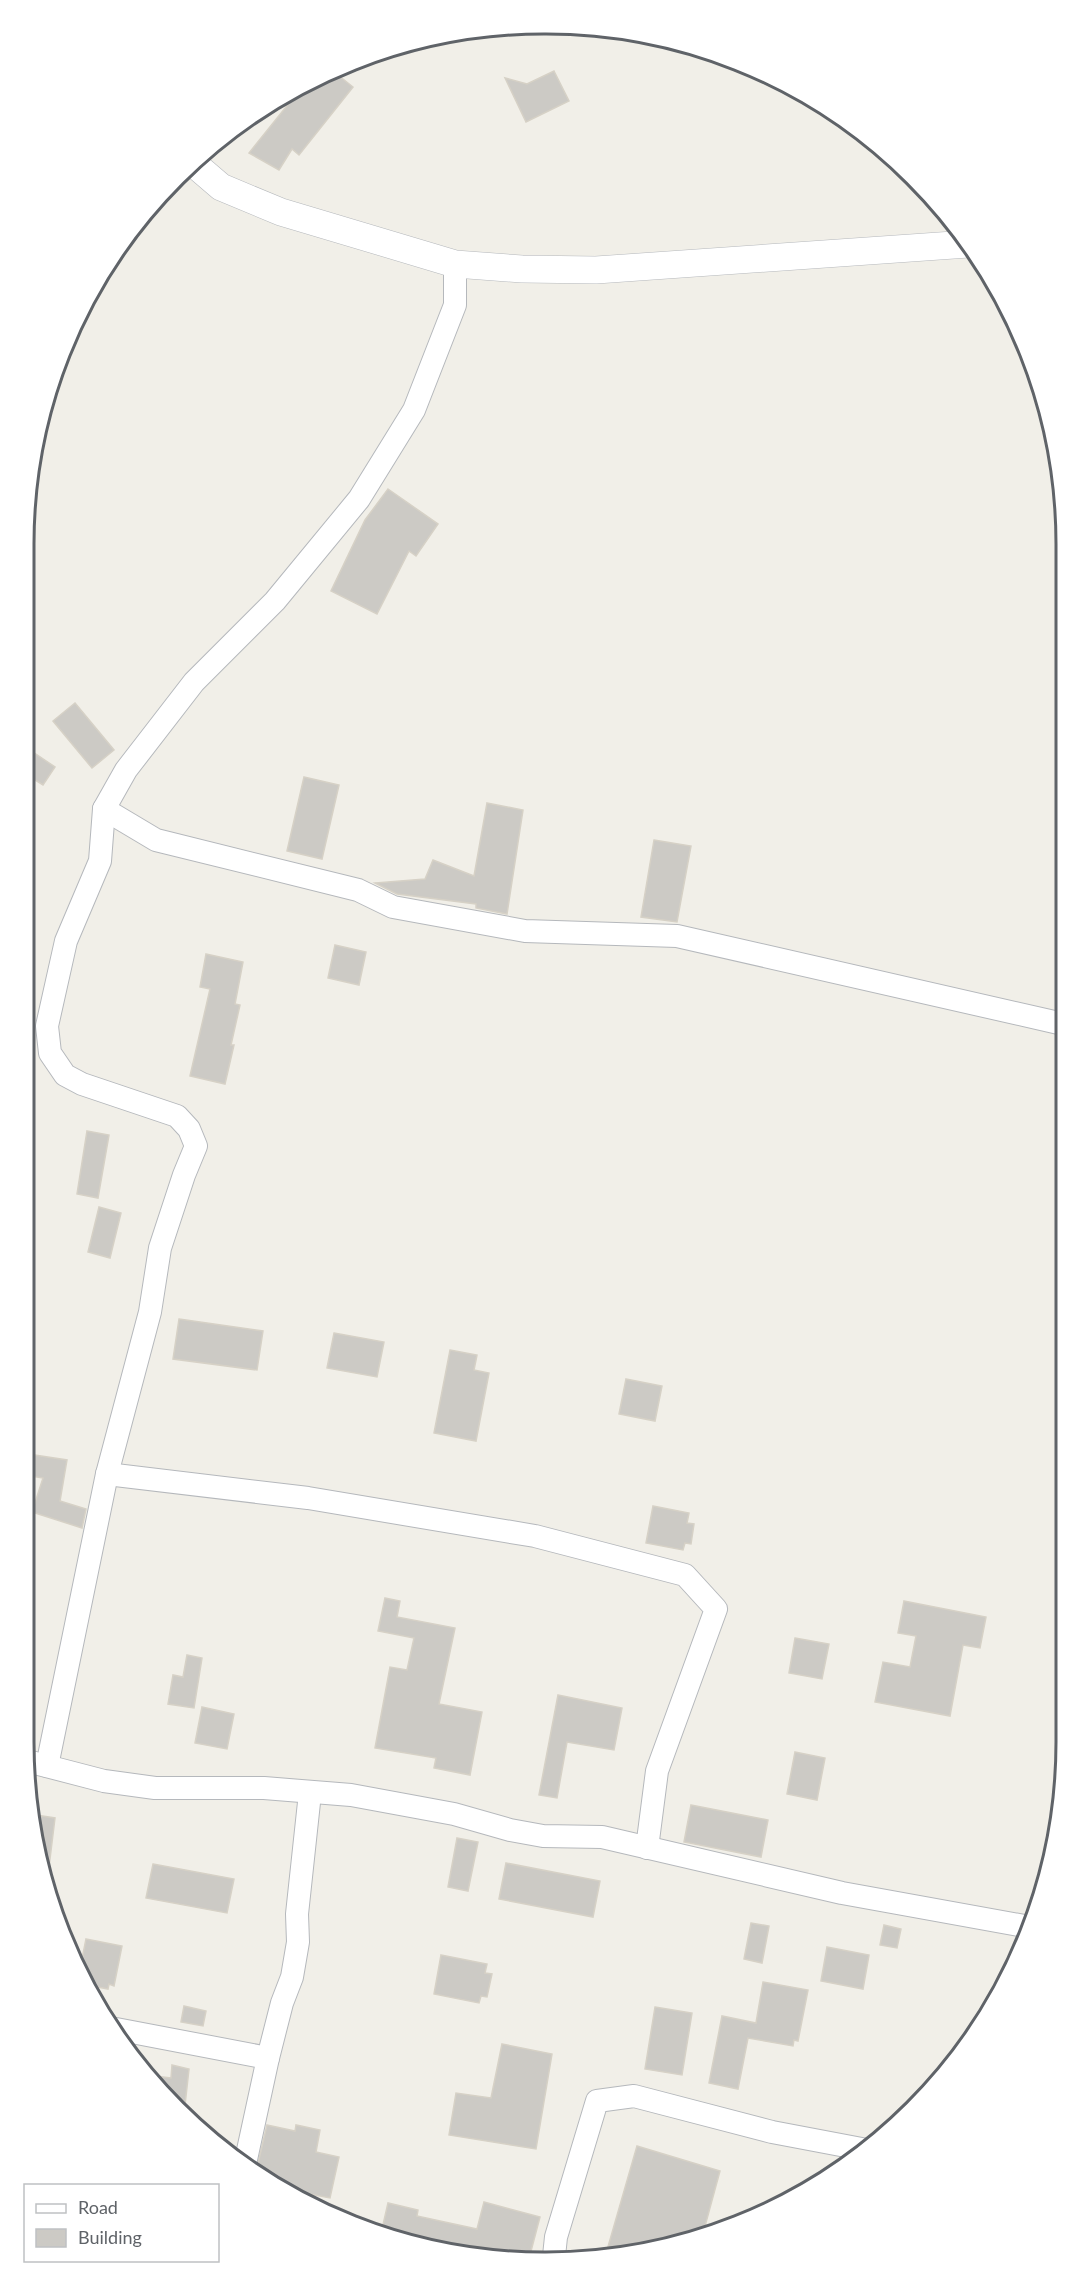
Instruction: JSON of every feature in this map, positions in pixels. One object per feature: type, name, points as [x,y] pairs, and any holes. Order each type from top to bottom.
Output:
[{"type":"street","points":[[200,169],[221,187],[281,212],[455,264],[522,269],[596,270],[958,245]]},
{"type":"street","points":[[455,264],[455,305],[414,410],[359,499],[275,601],[194,682],[126,770],[104,809],[100,861],[66,941],[47,1026],[50,1053],[64,1075],[82,1084],[177,1116],[189,1129],[196,1146],[183,1175],[160,1248],[150,1312],[107,1474],[37,1763],[104,1781],[155,1788],[264,1788],[351,1796],[442,1812],[543,1836],[602,1837],[842,1893],[1021,1925]]},
{"type":"street","points":[[104,809],[156,840],[358,890],[393,907],[525,931],[676,936],[1055,1022]]},
{"type":"street","points":[[107,1474],[308,1498],[535,1536],[685,1575],[716,1608],[657,1771],[647,1848]]},
{"type":"street","points":[[247,2155],[268,2058],[282,2003],[292,1977],[298,1942],[297,1914],[310,1793]]},
{"type":"street","points":[[125,2031],[268,2058]]},
{"type":"street","points":[[555,2251],[559,2227],[597,2101],[634,2096],[772,2132],[854,2148]]},
{"type":"building","points":[[554,71],[569,101],[526,122],[505,78],[527,84]]},
{"type":"building","points":[[341,77],[353,87],[299,155],[292,149],[279,170],[249,153],[288,104]]},
{"type":"building","points":[[388,489],[438,524],[416,556],[409,551],[377,614],[331,591],[365,520]]},
{"type":"building","points":[[75,703],[114,750],[92,768],[53,721]]},
{"type":"building","points":[[35,753],[55,767],[43,785],[35,780]]},
{"type":"building","points":[[304,777],[339,785],[322,859],[287,851]]},
{"type":"building","points":[[487,803],[523,810],[507,914],[476,908],[476,904],[397,894],[375,883],[425,879],[433,860],[474,876]]},
{"type":"building","points":[[654,840],[691,846],[677,922],[641,917]]},
{"type":"building","points":[[335,945],[366,952],[359,985],[328,978]]},
{"type":"building","points":[[206,954],[243,962],[235,1004],[240,1005],[225,1084],[190,1076],[210,989],[200,987]]},
{"type":"building","points":[[87,1131],[109,1135],[98,1198],[77,1194]]},
{"type":"building","points":[[99,1207],[121,1213],[110,1258],[88,1252]]},
{"type":"building","points":[[179,1319],[263,1331],[257,1370],[173,1359]]},
{"type":"building","points":[[334,1333],[384,1342],[377,1377],[327,1368]]},
{"type":"building","points":[[450,1350],[477,1355],[474,1370],[489,1373],[476,1441],[434,1433]]},
{"type":"building","points":[[626,1379],[662,1386],[655,1421],[619,1414]]},
{"type":"building","points":[[35,1455],[67,1460],[60,1501],[86,1509],[82,1528],[35,1513],[35,1503],[43,1478],[35,1477]]},
{"type":"building","points":[[653,1506],[689,1513],[687,1523],[694,1524],[691,1544],[685,1543],[683,1550],[646,1543]]},
{"type":"building","points":[[385,1598],[400,1601],[397,1617],[455,1628],[439,1704],[482,1712],[470,1775],[434,1768],[436,1758],[375,1748],[390,1667],[407,1670],[414,1638],[378,1631]]},
{"type":"building","points":[[904,1601],[986,1617],[980,1648],[963,1645],[950,1716],[875,1702],[883,1662],[910,1667],[916,1636],[898,1633]]},
{"type":"building","points":[[795,1638],[829,1644],[822,1679],[789,1673]]},
{"type":"building","points":[[187,1655],[202,1658],[194,1708],[168,1704],[173,1675],[183,1677]]},
{"type":"building","points":[[558,1695],[622,1708],[614,1750],[567,1742],[557,1798],[539,1795]]},
{"type":"building","points":[[202,1707],[234,1714],[227,1749],[195,1743]]},
{"type":"building","points":[[795,1752],[825,1758],[817,1800],[787,1794]]},
{"type":"building","points":[[691,1805],[768,1820],[761,1857],[684,1842]]},
{"type":"building","points":[[40,1816],[55,1818],[49,1863]]},
{"type":"building","points":[[457,1838],[478,1842],[468,1891],[448,1887]]},
{"type":"building","points":[[506,1863],[600,1881],[593,1917],[499,1899]]},
{"type":"building","points":[[153,1864],[234,1879],[227,1913],[146,1898]]},
{"type":"building","points":[[751,1923],[769,1926],[762,1963],[744,1959]]},
{"type":"building","points":[[884,1925],[901,1929],[897,1948],[880,1945]]},
{"type":"building","points":[[86,1939],[122,1946],[114,1986],[109,1984],[108,1989],[98,1987],[82,1957]]},
{"type":"building","points":[[827,1947],[869,1955],[863,1989],[821,1981]]},
{"type":"building","points":[[441,1955],[487,1964],[485,1973],[492,1974],[487,1997],[481,1996],[479,2003],[434,1994]]},
{"type":"building","points":[[763,1982],[808,1990],[798,2041],[794,2040],[793,2046],[748,2038],[738,2089],[709,2083],[722,2016],[756,2023]]},
{"type":"building","points":[[184,2006],[206,2011],[203,2026],[181,2022]]},
{"type":"building","points":[[655,2007],[692,2013],[682,2075],[645,2069]]},
{"type":"building","points":[[502,2044],[552,2054],[536,2149],[449,2135],[456,2093],[491,2098]]},
{"type":"building","points":[[172,2065],[189,2069],[185,2103],[160,2077],[171,2078]]},
{"type":"building","points":[[267,2125],[295,2131],[296,2125],[320,2130],[316,2152],[339,2157],[330,2198],[310,2194],[258,2163]]},
{"type":"building","points":[[637,2146],[720,2171],[705,2225],[645,2242],[608,2247]]},
{"type":"building","points":[[484,2202],[540,2217],[531,2251],[445,2242],[383,2225],[388,2203],[418,2210],[417,2216],[477,2229]]}]
